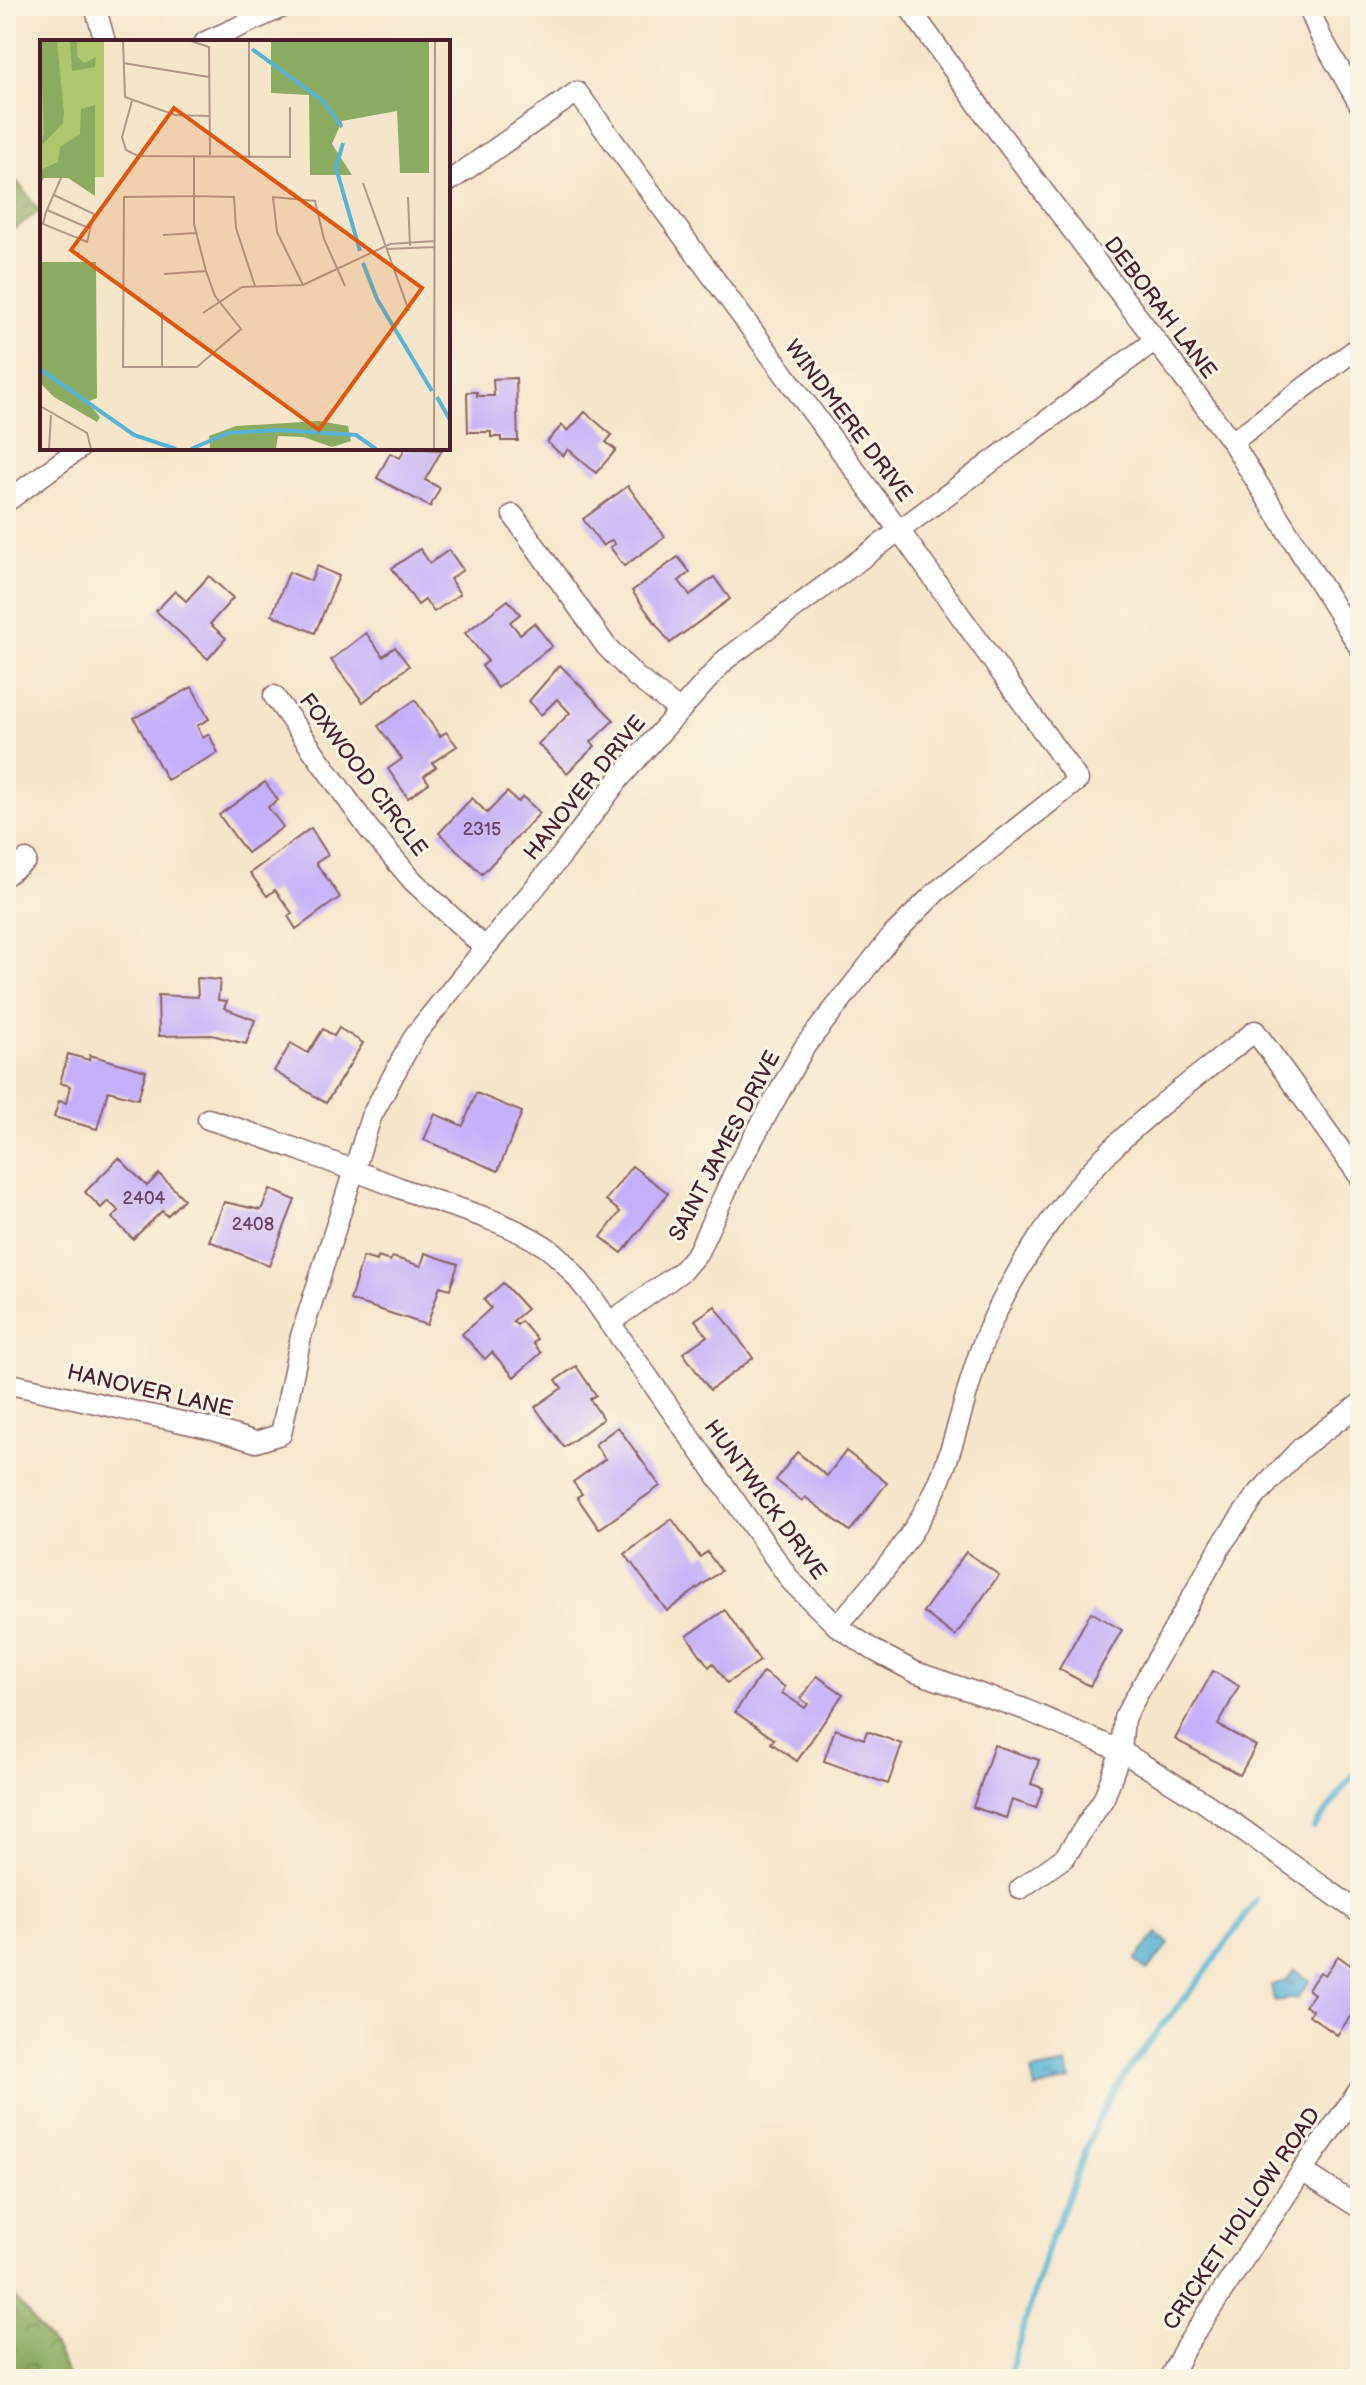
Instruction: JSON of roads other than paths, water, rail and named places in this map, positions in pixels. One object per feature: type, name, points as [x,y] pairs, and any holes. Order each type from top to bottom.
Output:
[{"type":"street","points":[[95,6],[104,40]]},
{"type":"street","points":[[209,40],[285,6]]},
{"type":"street","name":"DEBORAH LANE","points":[[908,6],[982,110],[1232,442],[1360,648]]},
{"type":"street","points":[[1308,6],[1321,37],[1360,105]]},
{"type":"street","name":"WINDMERE DRIVE","points":[[450,181],[577,92],[899,530],[1078,780]]},
{"type":"street","name":"HANOVER DRIVE","points":[[281,1434],[301,1336],[371,1117],[415,1035],[562,855],[619,779],[725,660],[1154,341]]},
{"type":"street","points":[[1232,442],[1360,346]]},
{"type":"street","points":[[6,502],[77,450]]},
{"type":"street","points":[[513,515],[606,646],[635,676],[680,711]]},
{"type":"street","name":"FOXWOOD CIRCLE","points":[[274,696],[368,828],[413,881],[485,948]]},
{"type":"street","name":"SAINT JAMES DRIVE","points":[[609,1323],[682,1271],[698,1252],[736,1169],[805,1046],[890,938],[936,892],[1078,780]]},
{"type":"street","points":[[6,875],[26,860]]},
{"type":"street","points":[[837,1626],[894,1557],[927,1507],[947,1459],[977,1358],[993,1318],[1012,1283],[1055,1214],[1118,1143],[1255,1031],[1360,1177]]},
{"type":"street","name":"HUNTWICK DRIVE","points":[[208,1119],[501,1223],[546,1247],[566,1264],[791,1581],[837,1626],[915,1672],[1024,1709],[1121,1751],[1205,1803],[1360,1913]]},
{"type":"street","name":"HANOVER LANE","points":[[6,1383],[213,1429],[256,1442],[281,1434]]},
{"type":"street","points":[[1020,1889],[1065,1857],[1104,1798],[1121,1751],[1124,1718],[1222,1544],[1255,1497],[1301,1448],[1360,1404]]},
{"type":"street","name":"CRICKET HOLLOW ROAD","points":[[1169,2379],[1185,2348],[1360,2089]]},
{"type":"street","points":[[1302,2171],[1360,2208]]},
{"type":"water","points":[[1157,1933],[1169,1944],[1147,1971],[1135,1960]]},
{"type":"water","points":[[1294,1970],[1310,1980],[1298,1998],[1274,2001],[1271,1985],[1286,1981]]},
{"type":"water","points":[[1066,2064],[1070,2081],[1035,2089],[1031,2071]]},
{"type":"waterway","points":[[1314,1828],[1360,1766]]},
{"type":"waterway","points":[[1008,2379],[1051,2237],[1102,2114],[1133,2064],[1207,1970],[1256,1900]]}]
